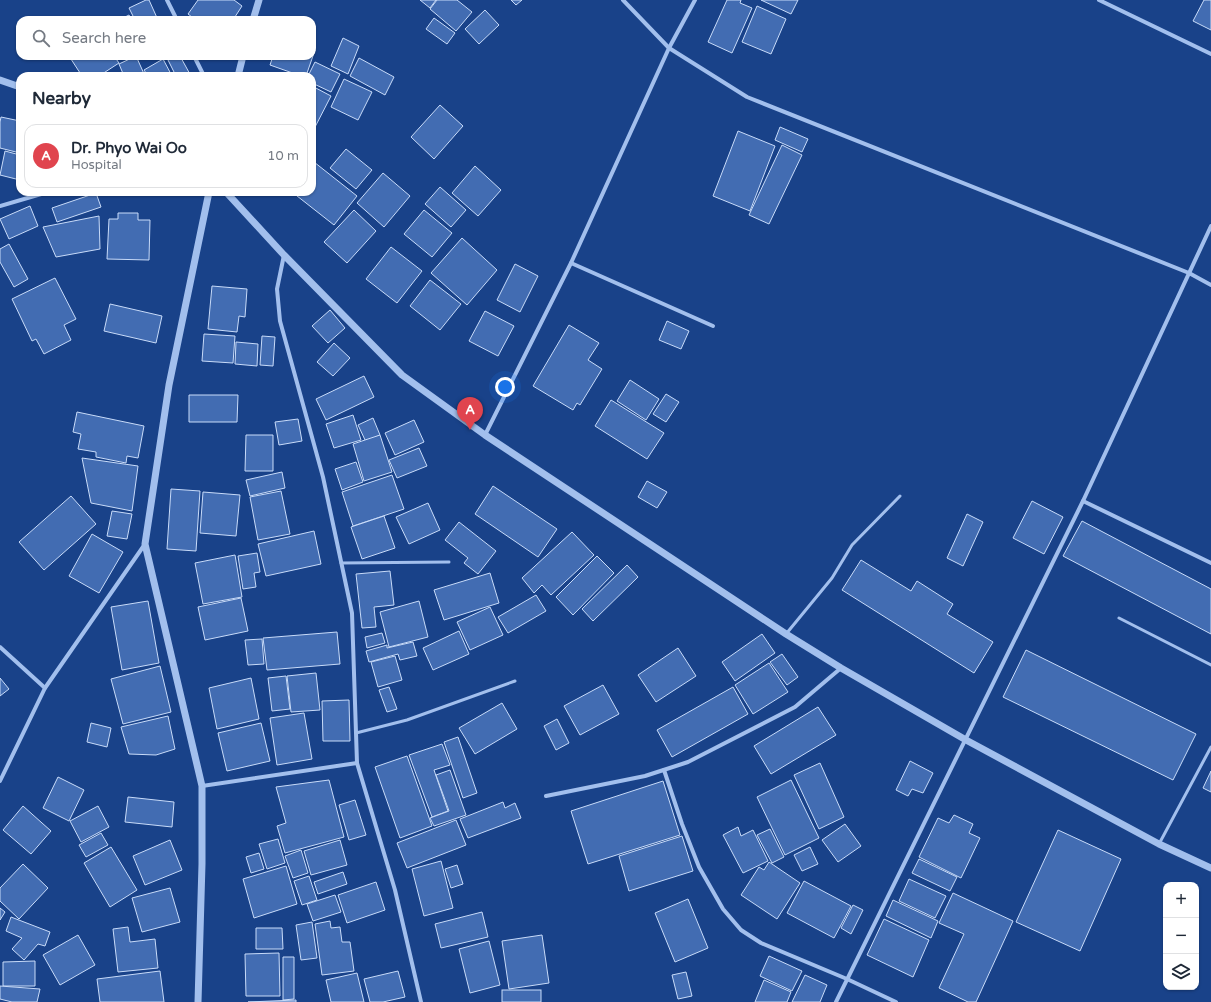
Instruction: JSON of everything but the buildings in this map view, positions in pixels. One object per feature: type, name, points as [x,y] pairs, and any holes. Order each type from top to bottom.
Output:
[{"type":"street","points":[[167,0],[175,16]]},
{"type":"street","points":[[254,16],[259,0]]},
{"type":"street","points":[[623,0],[669,48],[747,97],[1189,273],[1211,284]]},
{"type":"street","points":[[484,435],[571,263],[669,48],[695,0]]},
{"type":"street","points":[[1099,0],[1211,54]]},
{"type":"street","points":[[196,60],[202,72]]},
{"type":"street","points":[[239,72],[242,60]]},
{"type":"street","points":[[0,80],[16,86]]},
{"type":"street","points":[[0,206],[34,196]]},
{"type":"street","points":[[198,1002],[202,864],[202,786],[145,544],[169,385],[208,196]]},
{"type":"street","points":[[230,196],[284,255],[402,375],[484,435],[786,634],[841,668],[966,740],[1159,844],[1211,868]]},
{"type":"street","points":[[836,1002],[1083,501],[1211,226]]},
{"type":"street","points":[[284,255],[277,289],[280,320],[323,476],[352,613],[357,763],[395,890],[421,1002]]},
{"type":"street","points":[[571,263],[712,326]]},
{"type":"street","points":[[1083,501],[1211,563]]},
{"type":"street","points":[[0,781],[45,688],[145,544]]},
{"type":"street","points":[[0,647],[45,688]]},
{"type":"street","points":[[546,796],[645,776],[688,762],[795,706],[841,668]]},
{"type":"street","points":[[202,786],[357,763]]},
{"type":"street","points":[[664,770],[682,824],[699,867],[723,909],[741,930],[761,943],[847,979],[896,1002]]},
{"type":"lane","points":[[786,634],[832,578],[852,545],[900,496]]},
{"type":"lane","points":[[341,563],[448,562]]},
{"type":"lane","points":[[1119,618],[1211,665]]},
{"type":"lane","points":[[356,733],[407,720],[515,681]]},
{"type":"lane","points":[[1159,844],[1211,747]]},
{"type":"place","name":"Dr. Phyo Wai Oo","points":[[470,430]]}]
